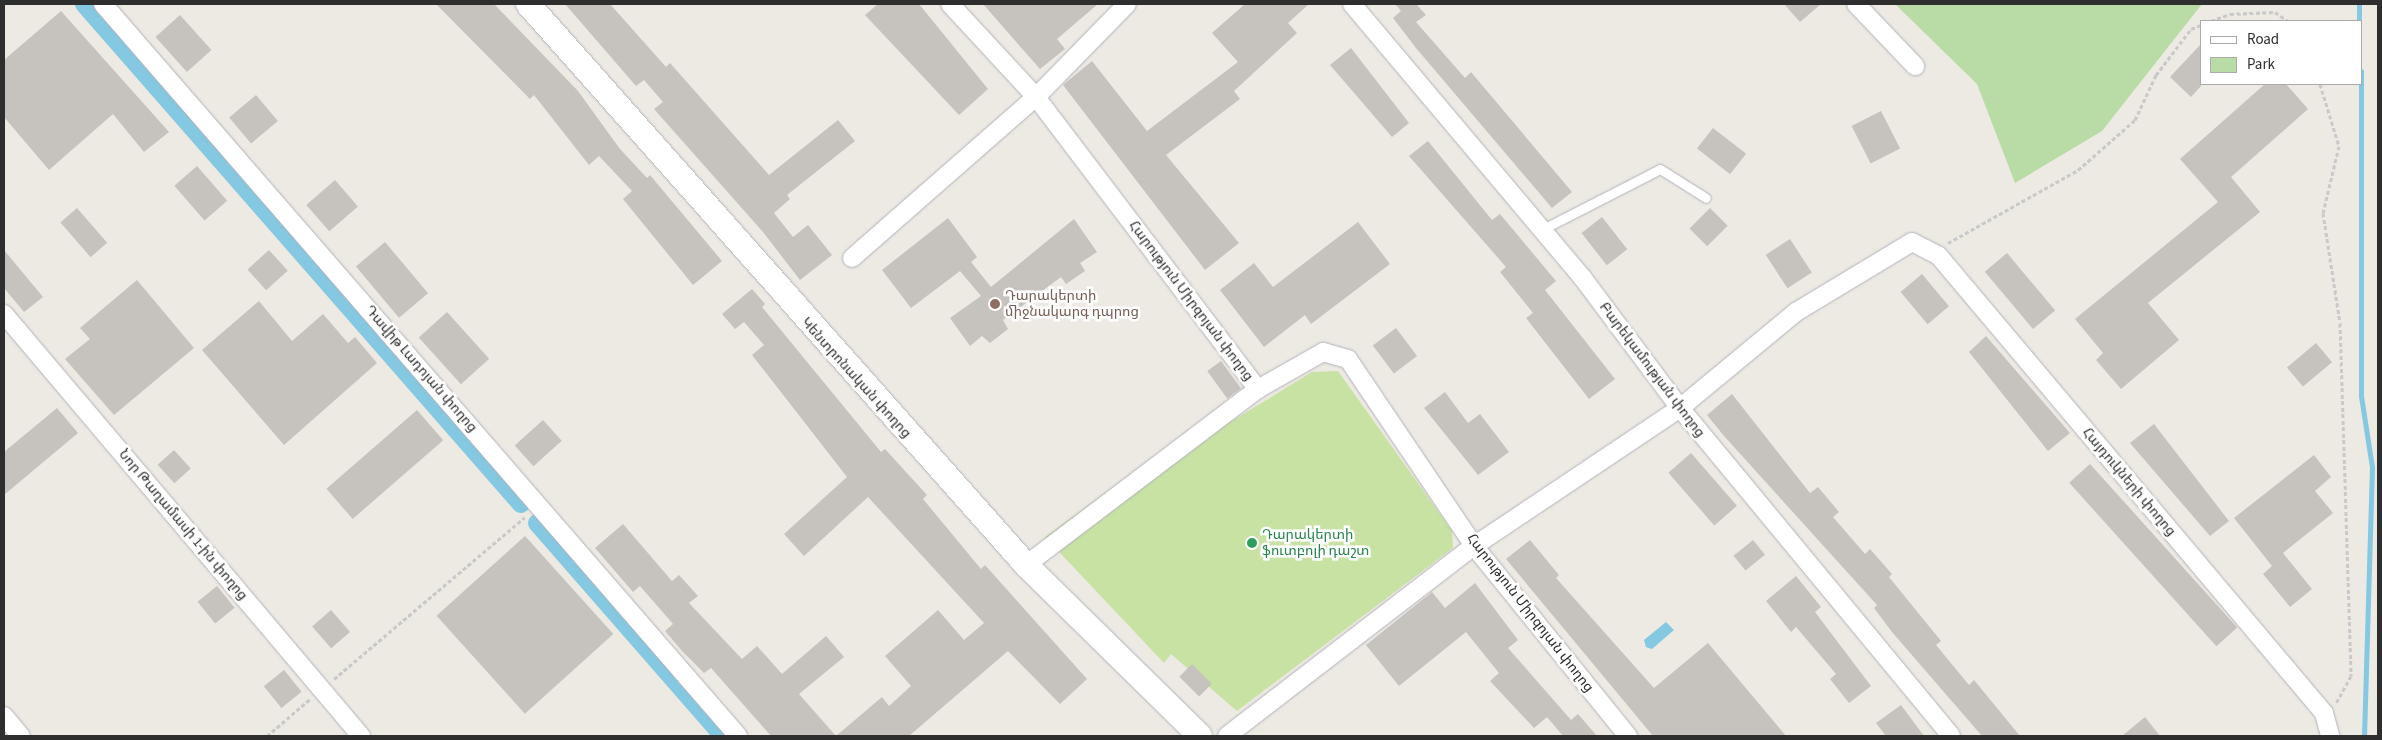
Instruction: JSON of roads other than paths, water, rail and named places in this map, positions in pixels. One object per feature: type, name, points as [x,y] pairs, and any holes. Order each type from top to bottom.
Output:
[{"type":"main road","name":"Կենտրոնական փողոց","points":[[528,4],[1026,565],[1200,736]]},
{"type":"street","name":"Դավիթ Լադոյան փողոց","points":[[103,4],[540,505],[738,736]]},
{"type":"street","name":"Հարություն Միրզոյան փողոց","points":[[950,4],[1036,97],[1258,390],[1323,352],[1348,359],[1474,546],[1628,736]]},
{"type":"street","points":[[852,258],[1036,97],[1127,4]]},
{"type":"street","name":"Բարեկամության փողոց","points":[[1352,4],[1543,229],[1680,408],[1951,736]]},
{"type":"street","points":[[1856,4],[1915,66]]},
{"type":"street","name":"Հայդուկների փողոց","points":[[1680,408],[1796,312],[1912,242],[1938,255],[2324,713],[2330,736]]},
{"type":"street","name":"Նոր Թաղամասի 1-ին փողոց","points":[[4,314],[361,736]]},
{"type":"street","points":[[1026,565],[1258,390]]},
{"type":"street","points":[[1227,736],[1474,546],[1680,408]]},
{"type":"street","points":[[4,716],[21,736]]},
{"type":"lane","points":[[1543,229],[1660,169],[1706,198]]},
{"type":"water","points":[[1666,622],[1674,630],[1652,649],[1646,647],[1644,640]]},
{"type":"waterway","points":[[84,4],[521,504]]},
{"type":"waterway","points":[[2359,4],[2359,20]]},
{"type":"waterway","points":[[2361,85],[2361,396],[2372,467],[2364,736]]},
{"type":"waterway","points":[[537,523],[723,736]]},
{"type":"place","name":"Դարակերտի միջնակարգ դպրոց","points":[[995,304]]},
{"type":"place","name":"Դարակերտի ֆուտբոլի դաշտ","points":[[1252,543]]}]
